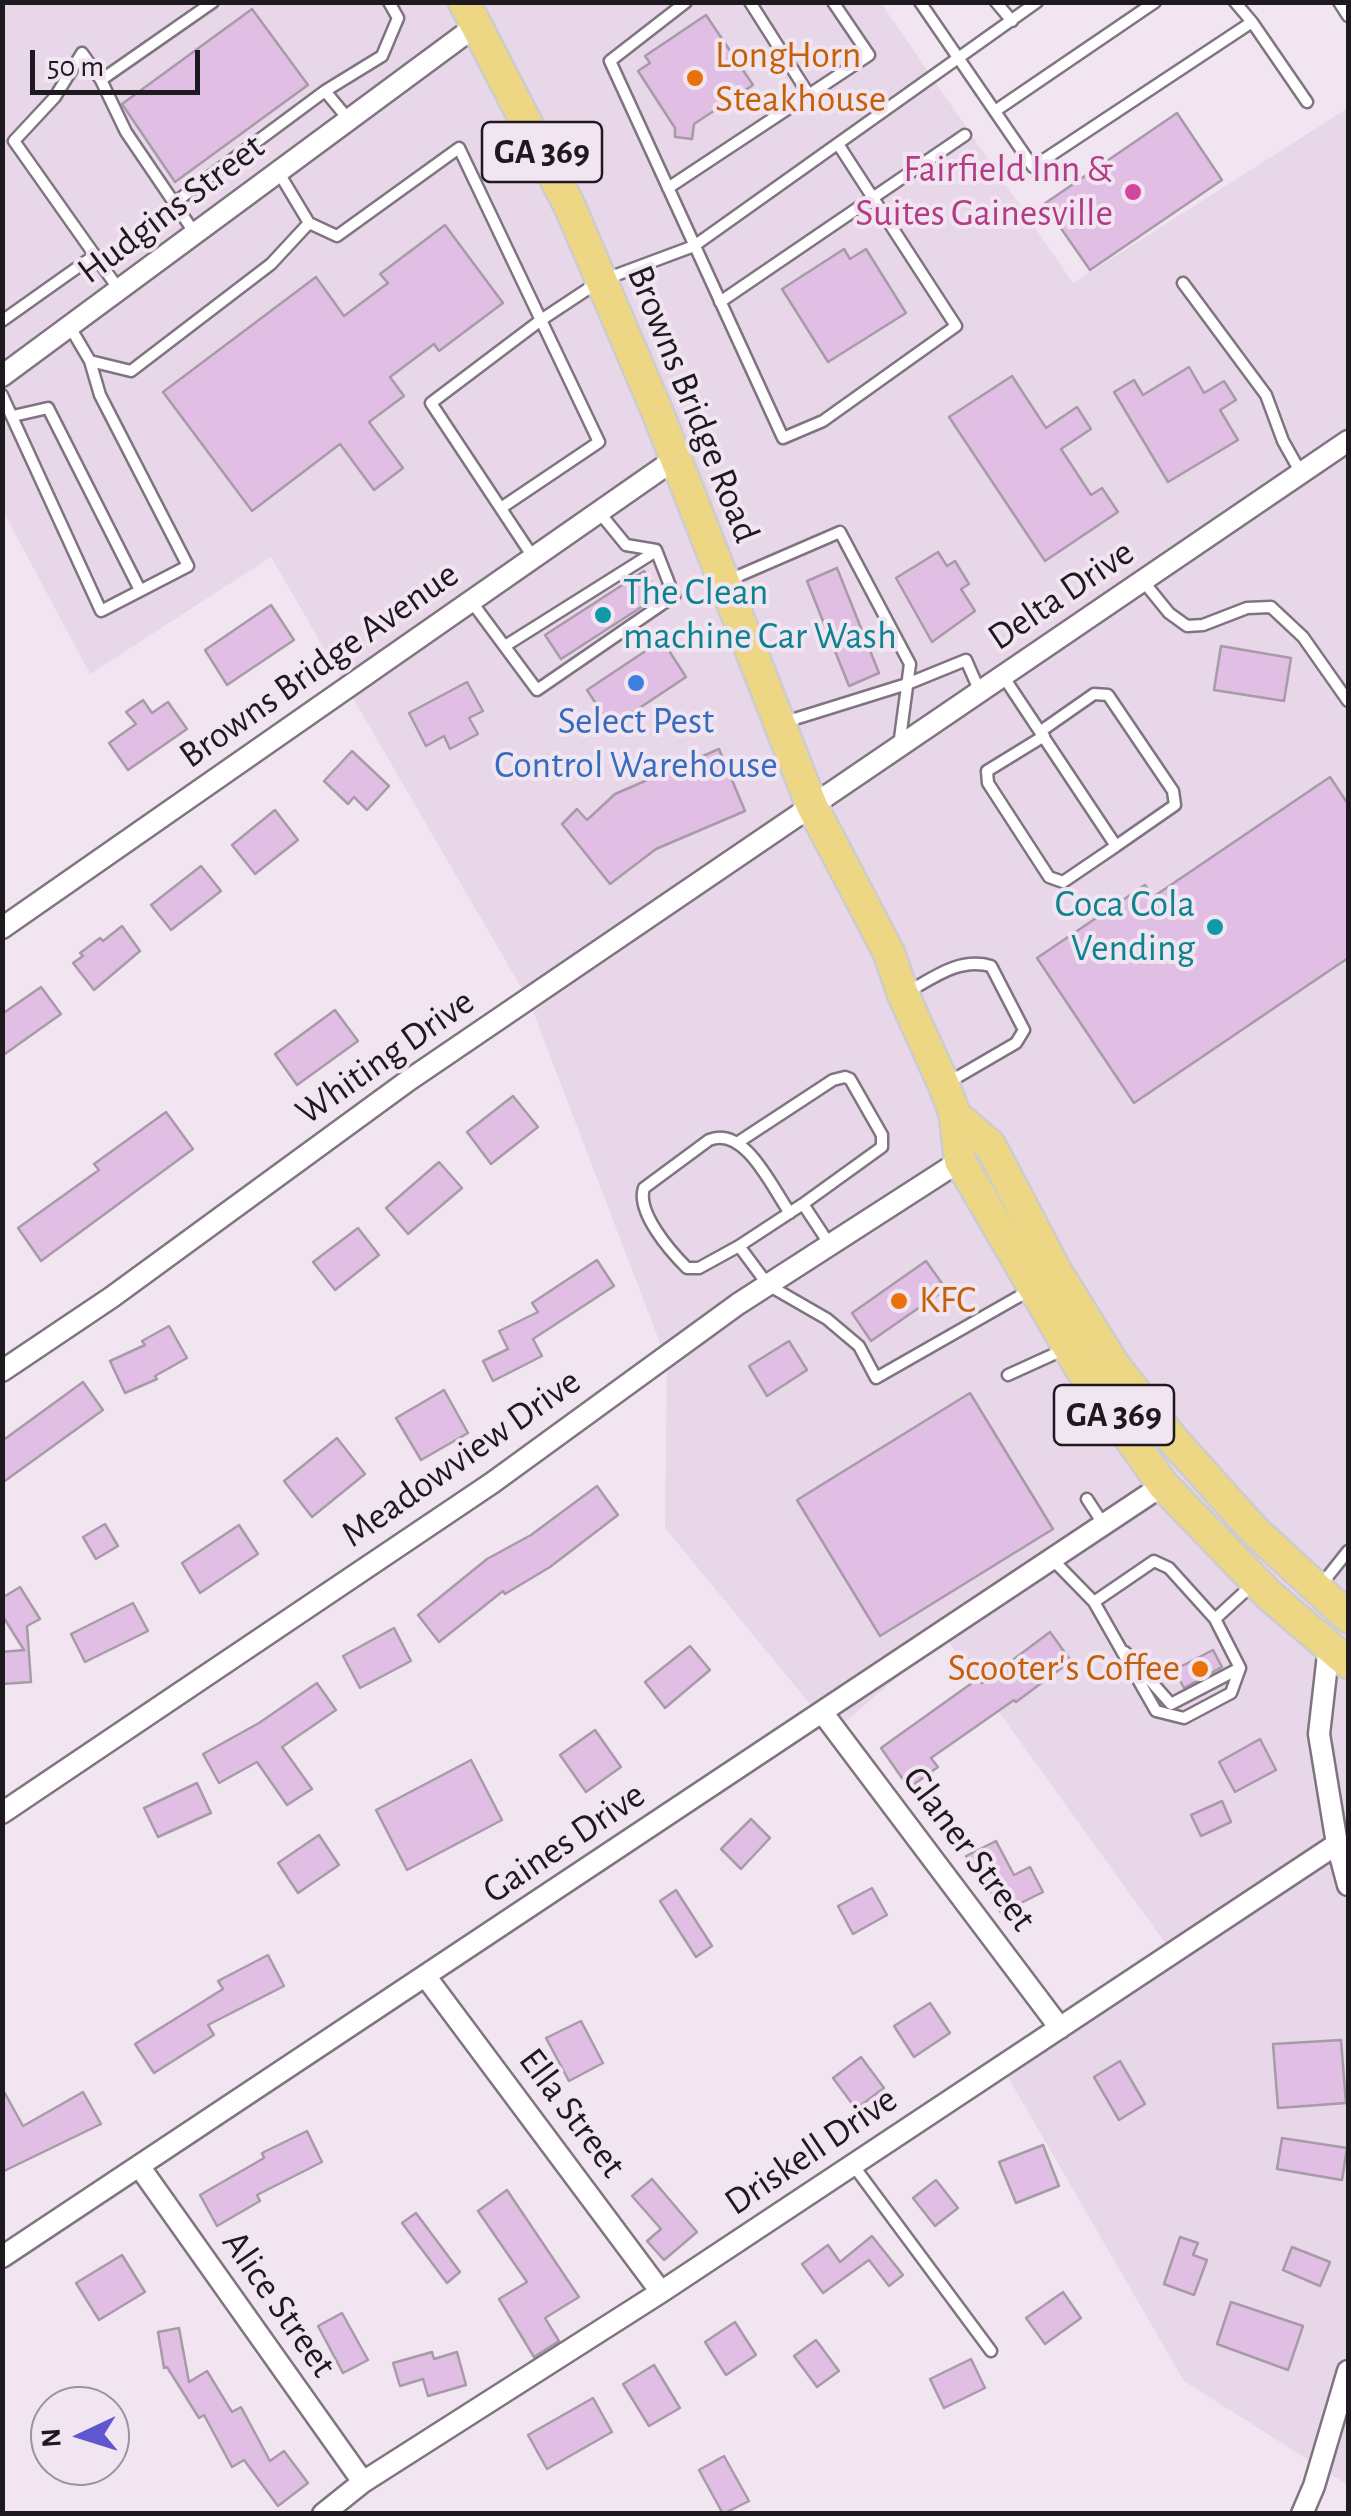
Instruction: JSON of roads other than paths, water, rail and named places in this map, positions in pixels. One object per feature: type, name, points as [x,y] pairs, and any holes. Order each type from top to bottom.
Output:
[{"type":"main road","name":"Browns Bridge Road","points":[[471,14],[570,207],[812,806],[889,954],[902,994],[955,1115],[960,1161],[1069,1348],[1163,1485],[1256,1582],[1339,1655]]},
{"type":"main road","name":"Browns Bridge Road","points":[[955,1115],[990,1145],[1056,1271],[1114,1364],[1174,1441],[1241,1516],[1348,1618]]},
{"type":"street","name":"Hudgins Street","points":[[2,376],[349,120],[471,14]]},
{"type":"street","name":"Delta Drive","points":[[812,806],[1348,441]]},
{"type":"street","name":"Browns Bridge Avenue","points":[[2,928],[675,459]]},
{"type":"street","name":"Whiting Drive","points":[[2,1371],[410,1080],[812,806]]},
{"type":"street","name":"Meadowview Drive","points":[[2,1813],[492,1483],[768,1285],[960,1161]]},
{"type":"street","name":"Gaines Drive","points":[[2,2256],[1163,1485]]},
{"type":"street","points":[[1339,1655],[1319,1734],[1348,1885]]},
{"type":"street","name":"Glaner Street","points":[[822,1712],[1060,2028]]},
{"type":"street","name":"Driskell Drive","points":[[323,2514],[363,2482],[661,2292],[1338,1844]]},
{"type":"street","name":"Ella Street","points":[[426,1976],[661,2292]]},
{"type":"street","name":"Alice Street","points":[[138,2166],[363,2482]]},
{"type":"street","points":[[1302,2514],[1348,2371]]},
{"type":"lane","points":[[101,80],[213,2]]},
{"type":"lane","points":[[174,202],[326,91],[382,56],[398,18],[389,2]]},
{"type":"lane","points":[[686,2],[610,62],[782,438],[823,421],[956,326],[838,144]]},
{"type":"lane","points":[[750,2],[809,95]]},
{"type":"lane","points":[[668,188],[869,56],[833,2]]},
{"type":"lane","points":[[996,2],[1012,21]]},
{"type":"lane","points":[[533,558],[431,403],[540,320],[600,282],[694,246],[1037,2]]},
{"type":"lane","points":[[996,111],[1156,2]]},
{"type":"lane","points":[[1235,2],[1307,102]]},
{"type":"lane","points":[[1339,2],[1348,16]]},
{"type":"lane","points":[[925,4],[1033,167],[1252,22]]},
{"type":"lane","points":[[2,150],[55,97],[82,53],[101,80],[126,132],[196,235]]},
{"type":"lane","points":[[326,91],[349,120]]},
{"type":"lane","points":[[720,302],[966,135]]},
{"type":"lane","points":[[14,141],[120,291]]},
{"type":"lane","points":[[278,172],[309,224],[337,236],[459,148],[599,442],[501,508]]},
{"type":"lane","points":[[90,361],[130,370],[270,264],[309,224]]},
{"type":"lane","points":[[2,321],[95,255]]},
{"type":"lane","points":[[1182,284],[1266,394],[1283,441],[1301,473]]},
{"type":"lane","points":[[2,395],[101,611],[188,566],[100,394],[90,361],[70,328]]},
{"type":"lane","points":[[13,416],[48,408],[140,590]]},
{"type":"lane","points":[[598,512],[626,545],[656,550]]},
{"type":"lane","points":[[723,583],[840,532],[910,664],[899,747]]},
{"type":"lane","points":[[472,601],[537,690],[674,596],[656,550]]},
{"type":"lane","points":[[505,646],[656,550]]},
{"type":"lane","points":[[1143,581],[1170,613],[1187,626],[1203,625],[1247,608],[1272,607],[1303,637],[1348,702]]},
{"type":"lane","points":[[779,724],[907,684],[966,660],[980,692]]},
{"type":"lane","points":[[1003,676],[1116,846]]},
{"type":"lane","points":[[1094,694],[1108,696],[1173,791],[1174,805],[1116,846],[1063,882],[1048,878],[988,783],[987,772],[1094,694]]},
{"type":"lane","points":[[902,994],[957,966],[975,962],[991,966],[1024,1030],[1016,1044],[944,1085]]},
{"type":"lane","points":[[740,1142],[833,1080],[850,1079],[882,1135],[882,1147],[790,1213],[699,1268],[687,1268],[644,1209],[641,1196],[652,1181],[710,1140],[725,1137],[740,1142],[790,1213]]},
{"type":"lane","points":[[803,1204],[830,1245]]},
{"type":"lane","points":[[738,1246],[768,1285],[827,1319],[858,1346],[876,1378],[1033,1288]]},
{"type":"lane","points":[[1008,1375],[1069,1348]]},
{"type":"lane","points":[[1087,1499],[1104,1524]]},
{"type":"lane","points":[[1318,1589],[1348,1551]]},
{"type":"lane","points":[[1052,1559],[1094,1602],[1156,1711],[1184,1718],[1231,1693],[1240,1668],[1216,1619],[1169,1568],[1154,1561],[1094,1602]]},
{"type":"lane","points":[[1216,1619],[1256,1582]]},
{"type":"lane","points":[[1118,1644],[1171,1704],[1240,1668]]},
{"type":"lane","points":[[853,2165],[991,2351]]},
{"type":"place","name":"LongHorn Steakhouse","points":[[695,78]]},
{"type":"place","name":"Fairfield Inn & Suites Gainesville","points":[[1133,192]]},
{"type":"place","name":"The Clean machine Car Wash","points":[[603,615]]},
{"type":"place","name":"Select Pest Control Warehouse","points":[[636,683]]},
{"type":"place","name":"Coca Cola Vending","points":[[1215,927]]},
{"type":"place","name":"KFC","points":[[899,1301]]},
{"type":"place","name":"Scooter's Coffee","points":[[1200,1669]]}]
